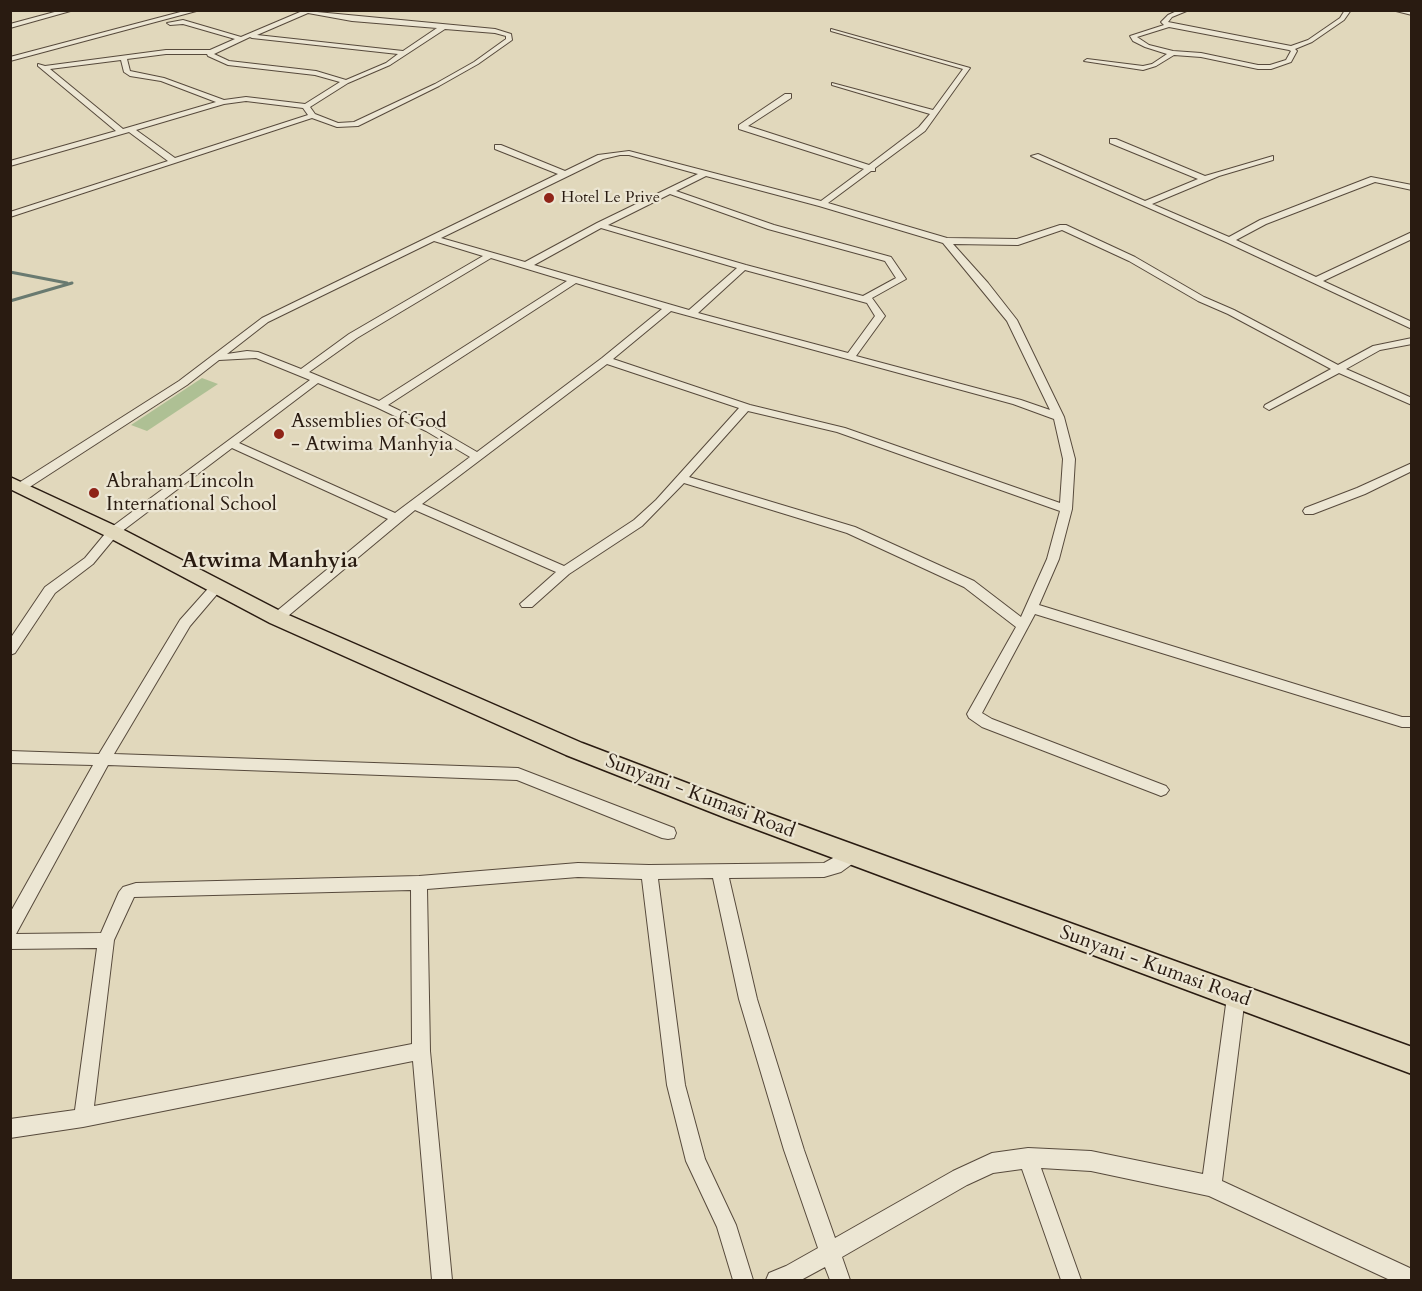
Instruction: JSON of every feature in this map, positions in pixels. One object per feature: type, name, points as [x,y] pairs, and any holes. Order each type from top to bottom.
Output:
[{"type":"main road","name":"Sunyani - Kumasi Road","points":[[16,484],[277,618],[574,749],[1412,1061]]},
{"type":"street","points":[[183,22],[198,10]]},
{"type":"street","points":[[10,59],[198,10]]},
{"type":"street","points":[[1169,26],[1164,22],[1170,16],[1185,10]]},
{"type":"street","points":[[1291,48],[1294,51],[1289,61],[1271,67],[1246,66],[1217,58],[1147,46],[1135,40],[1133,36],[1169,26],[1218,33],[1291,48],[1310,41],[1342,19],[1348,10]]},
{"type":"street","points":[[1398,10],[1412,14]]},
{"type":"street","points":[[10,26],[69,11]]},
{"type":"street","points":[[10,214],[312,116],[337,125],[355,124],[437,85],[476,63],[509,40],[509,35],[379,22],[303,11],[211,52],[182,50],[44,68]]},
{"type":"street","points":[[151,24],[183,22],[241,39]]},
{"type":"street","points":[[10,164],[224,102],[246,99],[306,106],[346,82],[388,64],[443,27]]},
{"type":"street","points":[[822,204],[872,169],[922,129],[966,70],[965,66],[833,30]]},
{"type":"street","points":[[249,36],[405,53]]},
{"type":"street","points":[[211,52],[210,56],[228,63],[316,73],[346,82]]},
{"type":"street","points":[[1087,61],[1143,68],[1154,65],[1173,52]]},
{"type":"street","points":[[27,55],[125,129],[174,161]]},
{"type":"street","points":[[123,56],[127,72],[132,75],[162,79],[224,102]]},
{"type":"street","points":[[834,84],[934,113]]},
{"type":"street","points":[[789,96],[742,127],[872,169]]},
{"type":"street","points":[[306,106],[312,116]]},
{"type":"street","points":[[1113,141],[1205,178]]},
{"type":"street","points":[[498,147],[565,174]]},
{"type":"street","points":[[16,484],[216,359],[265,320],[565,174],[601,158],[620,153],[629,153],[822,204],[946,241],[1018,242],[1063,227],[1132,259],[1194,295],[1338,369],[1412,402]]},
{"type":"street","points":[[1035,156],[1090,182],[1147,203],[1412,326]]},
{"type":"street","points":[[1147,203],[1205,178],[1270,158]]},
{"type":"street","points":[[527,265],[600,225],[704,174]]},
{"type":"street","points":[[1228,240],[1263,222],[1374,179],[1412,188]]},
{"type":"street","points":[[669,191],[771,227],[888,259],[901,279],[866,298]]},
{"type":"street","points":[[600,225],[743,267],[866,298],[875,305],[880,316],[851,356]]},
{"type":"street","points":[[1317,280],[1412,235]]},
{"type":"street","points":[[433,238],[669,308],[1017,402],[1059,417]]},
{"type":"street","points":[[946,241],[1012,321],[1059,417],[1069,459],[1066,508],[1053,559],[1023,626],[974,714],[979,719],[1161,790]]},
{"type":"street","points":[[302,373],[353,336],[490,255]]},
{"type":"street","points":[[692,314],[743,267]]},
{"type":"street","points":[[380,405],[576,279]]},
{"type":"street","points":[[277,618],[396,518],[606,360],[669,308]]},
{"type":"street","points":[[1269,407],[1377,348],[1412,340]]},
{"type":"street","points":[[216,359],[247,354],[258,355],[380,405],[430,429],[476,456]]},
{"type":"street","points":[[606,360],[746,407],[841,430],[1066,508]]},
{"type":"street","points":[[10,650],[50,590],[89,561],[113,532],[316,380]]},
{"type":"street","points":[[527,604],[565,571],[638,523],[683,479],[746,407]]},
{"type":"street","points":[[233,444],[396,518]]},
{"type":"street","points":[[1309,511],[1361,491],[1412,466]]},
{"type":"street","points":[[683,479],[851,530],[969,584],[1023,626]]},
{"type":"street","points":[[414,505],[565,571]]},
{"type":"street","points":[[10,930],[103,760],[185,622],[218,586]]},
{"type":"street","points":[[1032,608],[1402,722],[1412,722]]},
{"type":"street","points":[[10,756],[518,774],[668,833]]},
{"type":"street","points":[[83,1118],[106,940],[125,897],[136,890],[419,883],[578,870],[720,872],[755,869],[824,870],[835,867],[853,854]]},
{"type":"street","points":[[649,872],[676,1085],[696,1161],[726,1225],[743,1281]]},
{"type":"street","points":[[720,872],[748,999],[794,1150],[840,1281]]},
{"type":"street","points":[[419,883],[421,1051],[441,1281]]},
{"type":"street","points":[[10,942],[106,940]]},
{"type":"street","points":[[1211,1186],[1236,997]]},
{"type":"street","points":[[10,1130],[83,1118],[421,1051]]},
{"type":"street","points":[[1028,1158],[1071,1281]]},
{"type":"street","points":[[776,1281],[830,1253],[960,1178],[992,1163],[1028,1158],[1091,1161],[1211,1186],[1412,1280]]},
{"type":"green space","points":[[202,378],[218,384],[147,431],[131,425]]},
{"type":"waterway","points":[[10,272],[67,283]]},
{"type":"waterway","points":[[10,301],[72,283]]},
{"type":"place","name":"Hotel Le Prive","points":[[549,198]]},
{"type":"place","name":"Assemblies of God - Atwima Manhyia","points":[[279,434]]},
{"type":"place","name":"Abraham Lincoln International School","points":[[94,493]]},
{"type":"district","name":"Atwima Manhyia","points":[[270,562]]}]
